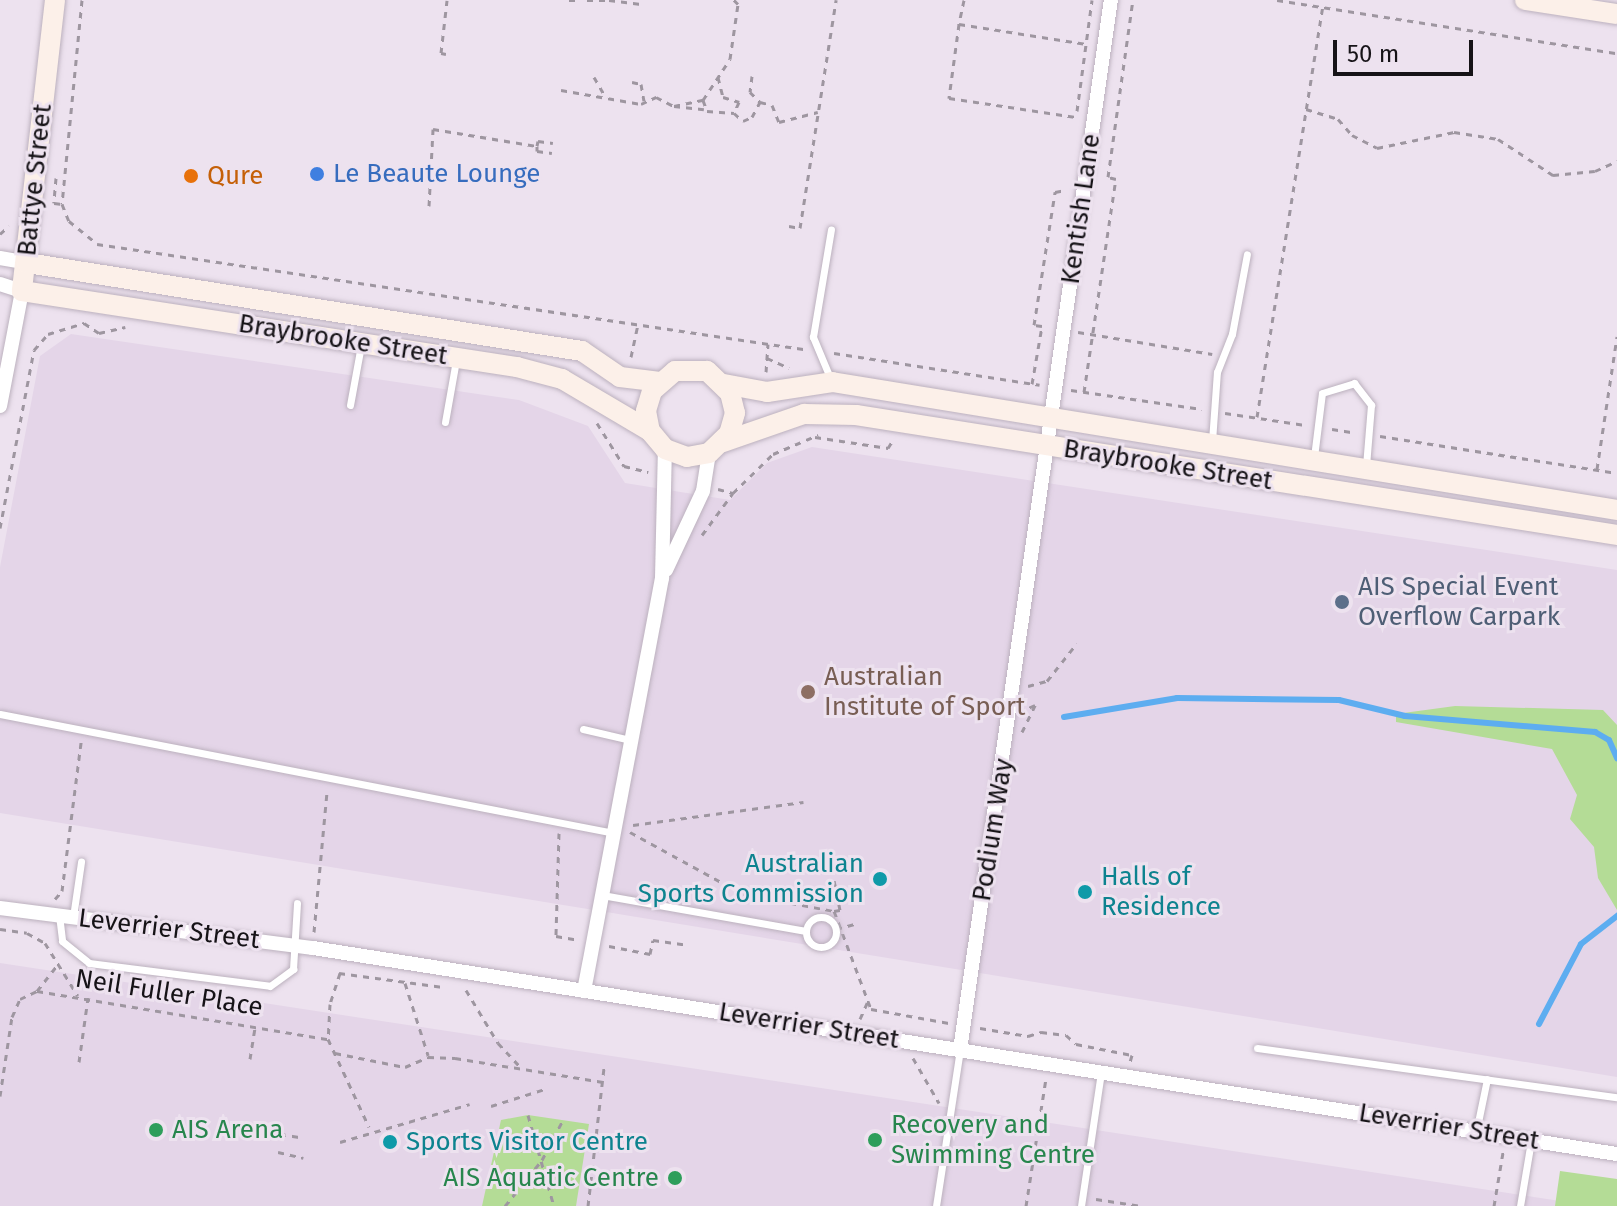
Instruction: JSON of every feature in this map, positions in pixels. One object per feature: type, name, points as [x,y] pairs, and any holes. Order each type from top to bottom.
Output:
[{"type":"street","name":"Battye Street","points":[[0,406],[27,263],[55,0]]},
{"type":"street","name":"Kentish Lane","points":[[1050,418],[1111,0]]},
{"type":"street","points":[[1525,0],[1617,14]]},
{"type":"street","points":[[0,258],[27,263]]},
{"type":"street","name":"Braybrooke Street","points":[[27,263],[582,351],[620,377],[658,382]]},
{"type":"street","points":[[0,284],[22,291]]},
{"type":"street","name":"Braybrooke Street","points":[[22,291],[517,367],[562,379],[650,431]]},
{"type":"street","points":[[517,367],[522,341]]},
{"type":"street","points":[[662,578],[703,491],[716,447],[735,413],[724,384],[697,368],[675,371],[658,382],[646,411],[650,431],[665,449],[687,457],[716,447]]},
{"type":"street","name":"Braybrooke Street","points":[[724,384],[767,392],[832,382],[1212,448],[1617,510]]},
{"type":"street","name":"Braybrooke Street","points":[[716,447],[804,414],[856,415],[1617,535]]},
{"type":"street","name":"Podium Way","points":[[960,1050],[1050,418]]},
{"type":"street","points":[[584,991],[662,578],[665,449]]},
{"type":"street","name":"Leverrier Street","points":[[0,908],[295,945],[1617,1154]]},
{"type":"lane","points":[[831,230],[813,337],[832,382]]},
{"type":"lane","points":[[1212,448],[1212,411],[1247,254]]},
{"type":"lane","points":[[350,405],[361,343]]},
{"type":"lane","points":[[445,422],[457,358]]},
{"type":"lane","points":[[1314,464],[1322,393],[1354,383],[1371,405],[1365,472]]},
{"type":"lane","points":[[0,714],[615,833]]},
{"type":"lane","points":[[583,729],[632,740]]},
{"type":"lane","points":[[81,862],[61,916],[62,941],[89,963],[244,985],[280,981],[293,969],[297,903]]},
{"type":"lane","points":[[602,895],[806,931]]},
{"type":"lane","points":[[819,916],[829,918],[838,928],[834,941],[821,947],[809,940],[806,931],[819,916]]},
{"type":"lane","points":[[1257,1048],[1617,1097]]},
{"type":"lane","points":[[936,1206],[960,1050]]},
{"type":"lane","points":[[1081,1206],[1101,1072]]},
{"type":"lane","points":[[1476,1132],[1487,1079]]},
{"type":"lane","points":[[1520,1206],[1531,1140]]},
{"type":"path","points":[[82,0],[62,204],[69,221],[97,244],[1617,473]]},
{"type":"path","points":[[446,54],[441,53],[447,0]]},
{"type":"path","points":[[569,0],[575,0]]},
{"type":"path","points":[[587,0],[641,4]]},
{"type":"path","points":[[789,226],[800,228],[836,0]]},
{"type":"path","points":[[964,0],[949,98],[1076,117]]},
{"type":"path","points":[[1074,132],[1092,0]]},
{"type":"path","points":[[1084,392],[1116,179],[1108,177],[1133,0]]},
{"type":"path","points":[[1277,0],[1617,53]]},
{"type":"path","points":[[674,106],[703,100],[730,59],[737,1]]},
{"type":"path","points":[[1257,417],[1323,7]]},
{"type":"path","points":[[959,24],[1086,44]]},
{"type":"path","points":[[734,113],[739,100],[750,92],[752,76]]},
{"type":"path","points":[[594,77],[606,98]]},
{"type":"path","points":[[718,77],[723,97],[739,100]]},
{"type":"path","points":[[632,82],[641,84],[644,101]]},
{"type":"path","points":[[561,90],[644,101],[656,97],[674,106],[734,113],[748,121],[760,102]]},
{"type":"path","points":[[750,92],[760,102],[772,105],[779,122],[818,112]]},
{"type":"path","points":[[703,100],[705,109]]},
{"type":"path","points":[[1306,109],[1338,119],[1352,135],[1377,148],[1454,132],[1498,139],[1553,175],[1595,171],[1617,161]]},
{"type":"path","points":[[429,206],[433,129],[537,146]]},
{"type":"path","points":[[552,153],[537,151],[537,146],[538,141],[553,143]]},
{"type":"path","points":[[1068,175],[1066,190],[1055,192],[1034,325],[1224,356]]},
{"type":"path","points":[[0,528],[34,350],[48,334],[84,323]]},
{"type":"path","points":[[1032,384],[1042,326]]},
{"type":"path","points":[[1597,469],[1617,336]]},
{"type":"path","points":[[815,437],[888,448],[891,440],[900,441]]},
{"type":"path","points":[[700,538],[733,493]]},
{"type":"path","points":[[1013,693],[1047,681],[1077,643]]},
{"type":"path","points":[[61,916],[81,740],[89,732]]},
{"type":"path","points":[[313,948],[328,790],[335,779]]},
{"type":"path","points":[[631,825],[803,802]]},
{"type":"path","points":[[634,811],[630,832],[743,894],[834,911],[840,910],[828,850]]},
{"type":"path","points":[[559,836],[556,936],[650,954],[653,940],[689,945]]},
{"type":"path","points":[[834,911],[871,1009]]},
{"type":"path","points":[[838,928],[858,923]]},
{"type":"path","points":[[0,929],[37,936],[78,996]]},
{"type":"path","points":[[345,953],[330,1004],[328,1039],[369,1127]]},
{"type":"path","points":[[0,1096],[12,1017],[20,999],[37,991],[58,964]]},
{"type":"path","points":[[339,973],[450,988]]},
{"type":"path","points":[[405,983],[428,1057]]},
{"type":"path","points":[[465,989],[498,1043],[522,1069]]},
{"type":"path","name":"Neil Fuller Place","points":[[37,991],[328,1039]]},
{"type":"path","points":[[79,1062],[88,998]]},
{"type":"path","points":[[250,1059],[255,1026]]},
{"type":"path","points":[[1028,1036],[1066,1035],[1076,1044],[1132,1055]]},
{"type":"path","points":[[335,1053],[405,1067],[428,1057],[455,1058],[603,1082]]},
{"type":"path","points":[[911,1054],[950,1115]]},
{"type":"path","points":[[1026,1206],[1048,1064]]},
{"type":"path","points":[[588,1206],[604,1068]]},
{"type":"path","points":[[491,1106],[545,1089]]},
{"type":"path","points":[[340,1142],[470,1104]]},
{"type":"path","points":[[528,1115],[554,1206]]},
{"type":"path","points":[[505,1206],[542,1160],[563,1120]]},
{"type":"path","points":[[280,1134],[304,1138]]},
{"type":"path","points":[[1494,1206],[1503,1150]]},
{"type":"path","points":[[278,1152],[303,1158]]},
{"type":"path","points":[[1093,1199],[1141,1206]]},
{"type":"shaded area","name":"Australian Institute of Sport","points":[[71,334],[519,400],[588,426],[625,483],[730,500],[767,463],[812,447],[1617,570],[1617,1077],[0,813],[0,567],[40,356]]},
{"type":"shaded area","points":[[0,963],[730,1074],[1593,1206],[0,1206]]},
{"type":"green space","points":[[1455,706],[1603,710],[1617,725],[1617,910],[1598,878],[1594,847],[1570,819],[1577,795],[1552,749],[1396,722],[1396,714]]},
{"type":"green space","points":[[528,1115],[589,1124],[576,1206],[482,1206],[501,1120]]},
{"type":"green space","points":[[1560,1171],[1617,1179],[1617,1206],[1555,1206]]},
{"type":"waterway","points":[[1064,717],[1177,698],[1339,700],[1405,716],[1595,732],[1609,740],[1617,758]]},
{"type":"waterway","points":[[1539,1024],[1581,944],[1617,916]]},
{"type":"place","name":"Le Beaute Lounge","points":[[317,174]]},
{"type":"place","name":"Qure","points":[[191,176]]},
{"type":"place","name":"AIS Special Event Overflow Carpark","points":[[1342,602]]},
{"type":"place","name":"Australian Institute of Sport","points":[[808,692]]},
{"type":"place","name":"Australian Sports Commission","points":[[880,879]]},
{"type":"place","name":"Halls of Residence","points":[[1085,892]]},
{"type":"place","name":"AIS Arena","points":[[156,1130]]},
{"type":"place","name":"Recovery and Swimming Centre","points":[[875,1140]]},
{"type":"place","name":"Sports Visitor Centre","points":[[390,1142]]},
{"type":"place","name":"AIS Aquatic Centre","points":[[675,1178]]}]
